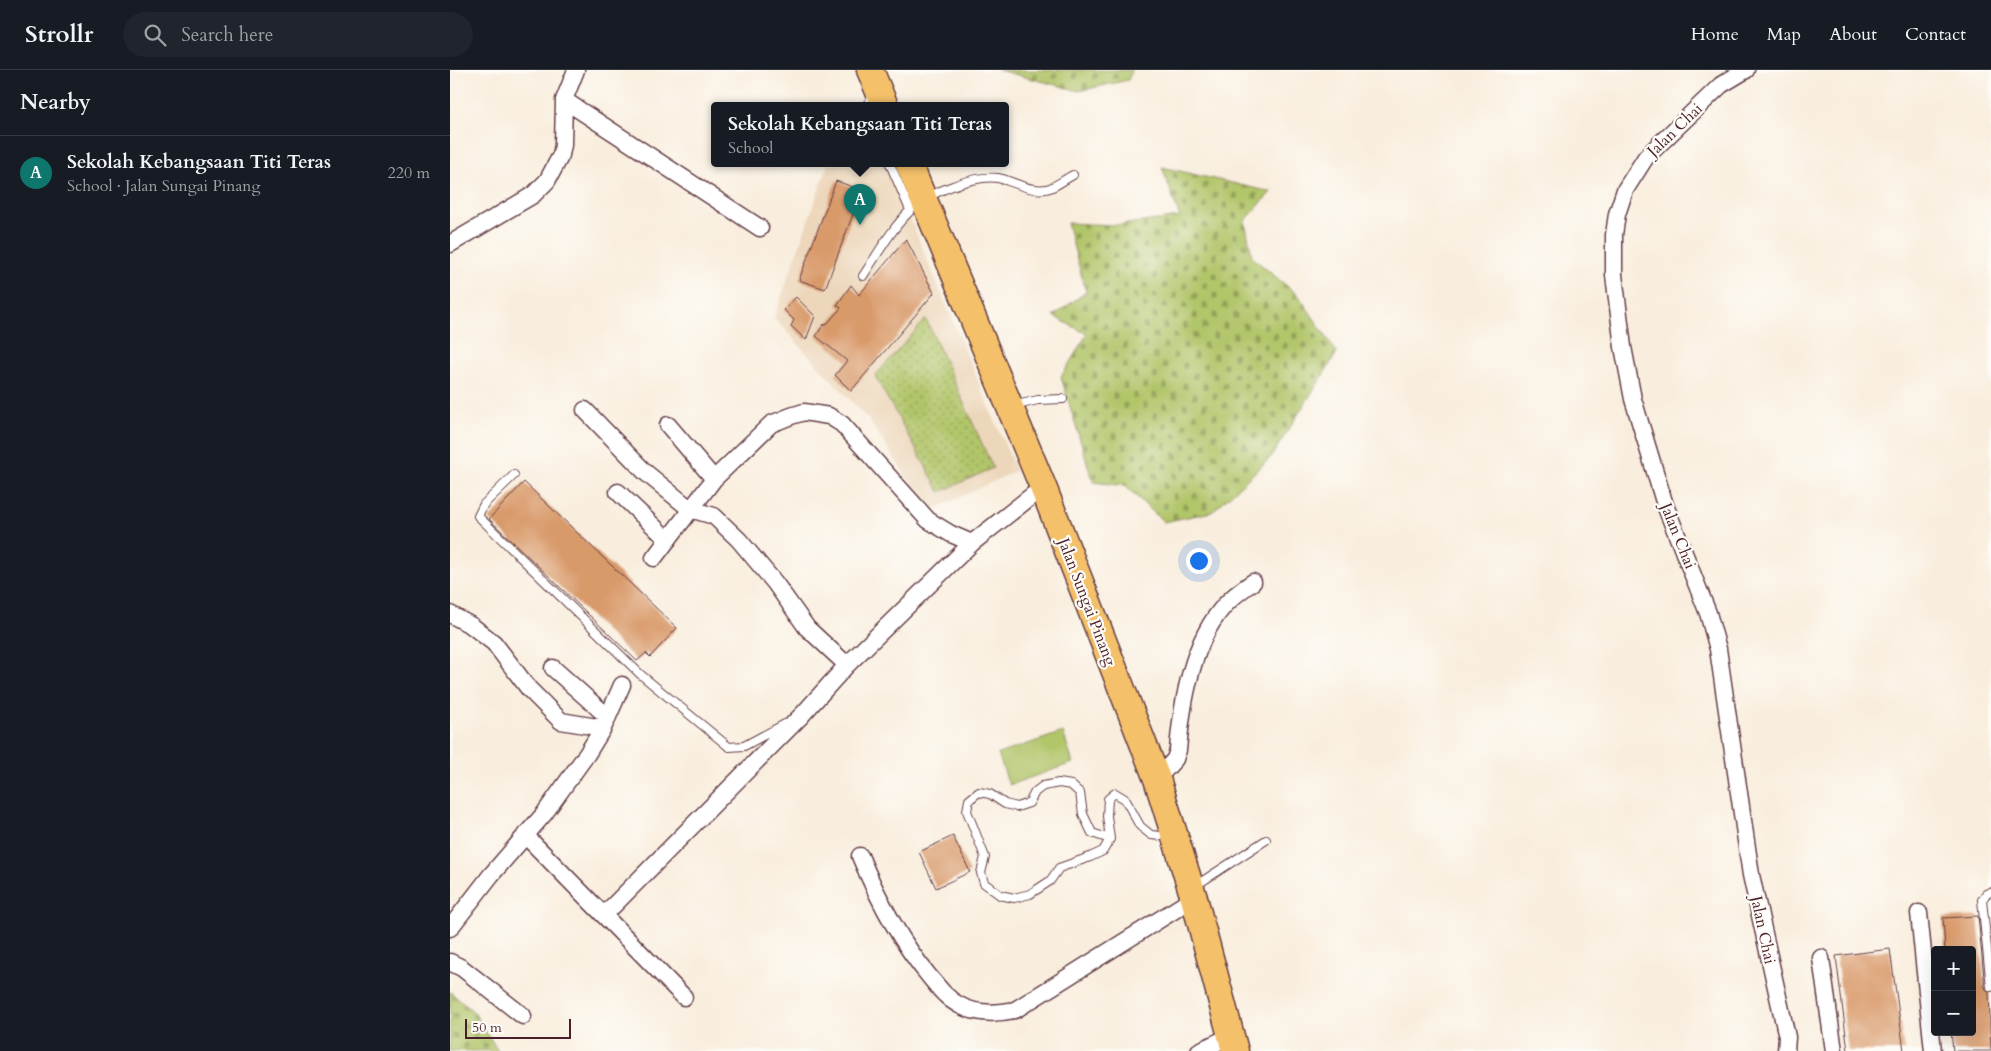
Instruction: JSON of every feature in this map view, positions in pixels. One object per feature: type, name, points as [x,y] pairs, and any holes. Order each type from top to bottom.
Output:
[{"type":"main road","name":"Jalan Sungai Pinang","points":[[910,167],[917,205],[1043,487],[1157,779],[1193,893],[1233,1044]]},
{"type":"street","points":[[450,244],[533,196],[547,182],[556,167],[563,145],[564,100],[576,70]]},
{"type":"street","name":"Jalan Chai","points":[[1746,70],[1721,85],[1646,157],[1638,168],[1624,190],[1617,214],[1614,235],[1614,275],[1623,347],[1633,399],[1665,505],[1708,613],[1718,649],[1751,875],[1787,1037],[1786,1051]]},
{"type":"street","points":[[564,100],[760,228]]},
{"type":"street","points":[[586,410],[645,472],[690,510],[714,516],[740,540],[776,583],[807,628],[847,664]]},
{"type":"street","points":[[654,558],[714,479],[771,424],[804,412],[829,416],[842,424],[858,439],[928,520],[945,531],[972,543]]},
{"type":"street","points":[[668,426],[714,479]]},
{"type":"street","points":[[604,915],[802,715],[847,664],[972,543],[1043,487]]},
{"type":"street","points":[[618,492],[668,540]]},
{"type":"street","points":[[1157,779],[1175,759],[1178,750],[1187,685],[1201,645],[1214,619],[1224,605],[1253,582]]},
{"type":"street","points":[[450,614],[472,626],[494,642],[529,689],[561,721],[606,723]]},
{"type":"street","points":[[553,668],[606,723]]},
{"type":"street","points":[[450,928],[491,875],[544,814],[587,754],[606,723],[622,685]]},
{"type":"street","points":[[525,835],[684,997]]},
{"type":"street","points":[[860,856],[876,894],[895,929],[918,963],[944,994],[960,1006],[978,1012],[997,1014],[1015,1010],[1193,893]]},
{"type":"street","points":[[1919,913],[1932,1051]]},
{"type":"street","points":[[1821,958],[1834,1051]]},
{"type":"street","points":[[450,962],[462,968],[523,1016]]},
{"type":"street","points":[[1199,1051],[1233,1044]]},
{"type":"lane","points":[[892,167],[917,205]]},
{"type":"lane","points":[[863,276],[917,205],[956,185],[990,178],[1038,189],[1048,189],[1073,175]]},
{"type":"lane","points":[[1009,408],[1038,400],[1063,399]]},
{"type":"lane","points":[[514,475],[484,504],[478,516],[640,674],[729,747],[744,746],[802,715]]},
{"type":"lane","points":[[1110,839],[1092,832],[1083,814],[1080,793],[1071,785],[1059,782],[1042,786],[1035,792],[1029,803],[1016,807],[1005,804],[990,794],[979,792],[969,800],[968,810],[985,857],[981,873],[984,883],[1000,894],[1014,898],[1030,894],[1050,881],[1059,868],[1090,857],[1103,850],[1110,839],[1107,816],[1108,798],[1115,793],[1125,799],[1140,826],[1151,835],[1175,837]]},
{"type":"lane","points":[[1193,893],[1266,840]]},
{"type":"lane","points":[[1991,892],[1986,894],[1982,900],[1991,987]]},
{"type":"shaded area","points":[[827,167],[888,167],[1016,471],[930,511],[868,419],[774,318]]},
{"type":"green space","points":[[998,70],[1132,70],[1128,80],[1079,91]]},
{"type":"green space","points":[[1162,167],[1271,192],[1245,221],[1252,257],[1299,296],[1337,353],[1271,457],[1212,512],[1164,522],[1125,486],[1093,482],[1061,377],[1087,334],[1053,316],[1086,292],[1067,223],[1119,225],[1180,217]]},
{"type":"green space","points":[[926,319],[993,468],[940,492],[875,376]]},
{"type":"green space","points":[[1063,732],[1073,763],[1009,785],[998,754]]},
{"type":"green space","points":[[450,992],[474,1012],[498,1051],[450,1051]]},
{"type":"building","points":[[836,181],[862,190],[825,289],[799,280]]},
{"type":"building","points":[[906,239],[934,293],[851,391],[835,375],[847,361],[816,336],[824,324],[825,326],[841,308],[837,305],[851,285],[859,295]]},
{"type":"building","points":[[796,297],[815,316],[806,340],[791,326],[794,320],[784,310]]},
{"type":"building","points":[[524,482],[677,628],[650,657],[646,653],[637,661],[489,519]]},
{"type":"building","points":[[953,836],[970,872],[936,888],[919,852]]},
{"type":"building","points":[[1978,916],[1985,988],[1989,992],[1991,1051],[1953,1051],[1951,1036],[1976,1036],[1976,946],[1945,946],[1943,918]]},
{"type":"building","points":[[1890,949],[1904,1051],[1848,1051],[1836,956]]},
{"type":"place","name":"Sekolah Kebangsaan Titi Teras","points":[[860,225]]}]
